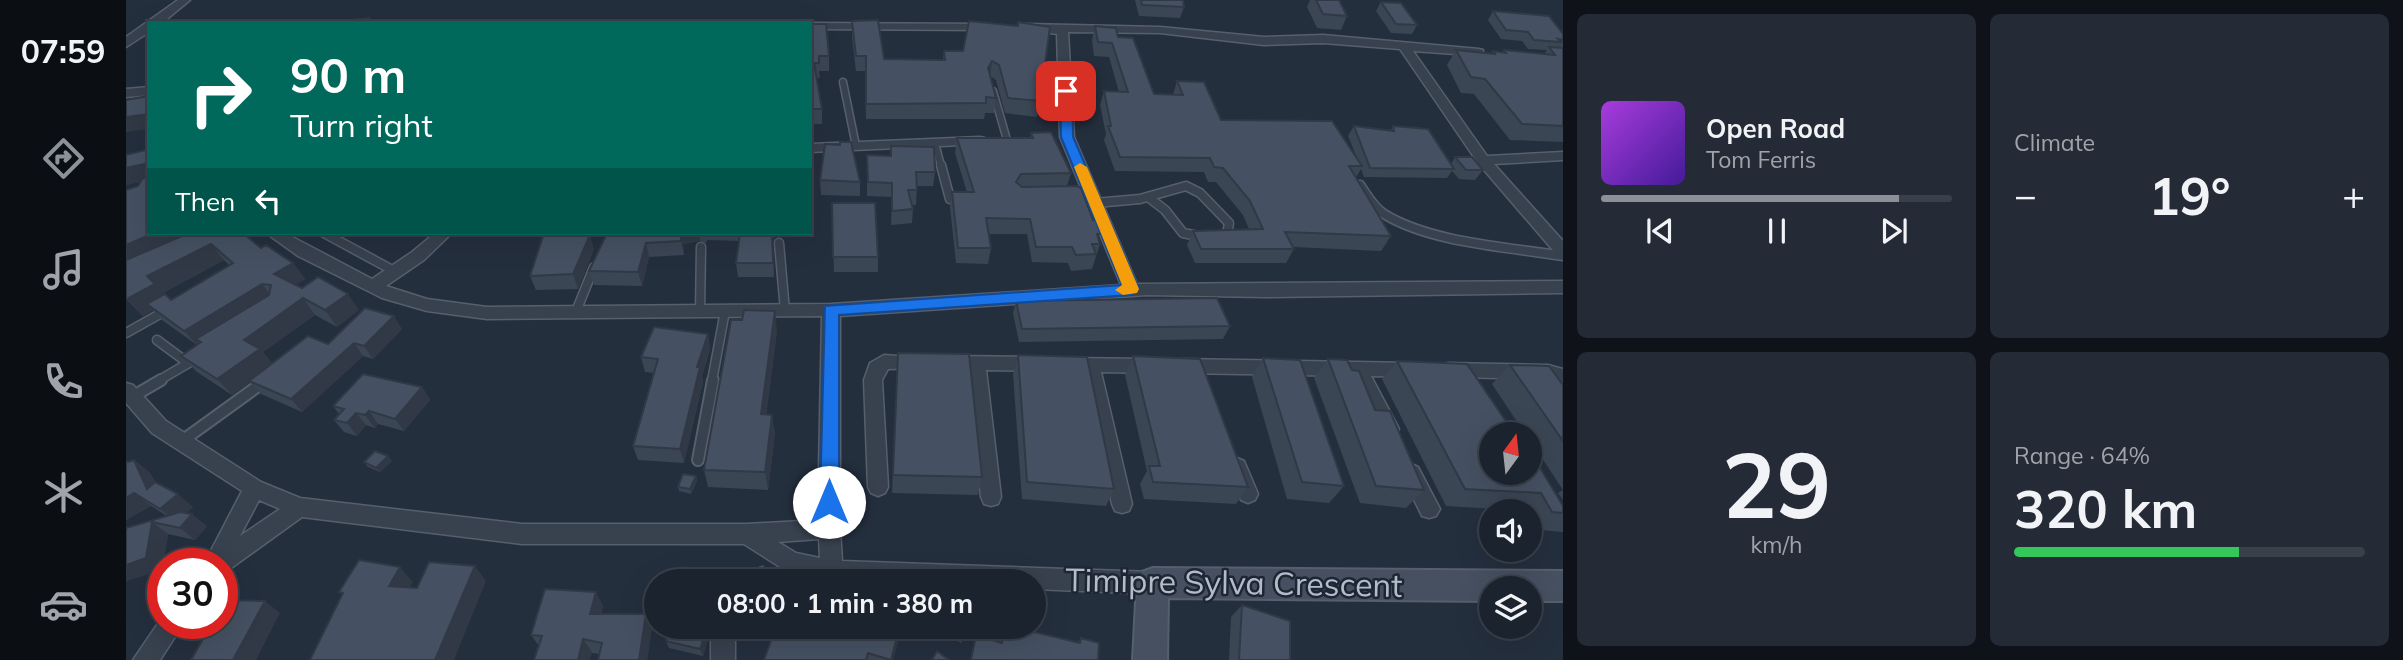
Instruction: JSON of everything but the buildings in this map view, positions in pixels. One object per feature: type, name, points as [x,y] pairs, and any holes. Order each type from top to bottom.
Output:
[{"type":"street","points":[[157,21],[185,0]]},
{"type":"street","points":[[812,26],[1148,29],[1264,41],[1323,39],[1496,54]]},
{"type":"street","points":[[126,43],[147,27]]},
{"type":"street","points":[[1057,29],[1063,33],[1065,44],[1061,137],[1131,289]]},
{"type":"street","points":[[1405,48],[1483,160],[1563,253]]},
{"type":"street","points":[[126,93],[147,91]]},
{"type":"street","points":[[812,148],[1013,139]]},
{"type":"street","points":[[1483,160],[1563,156]]},
{"type":"street","points":[[277,235],[388,294],[458,310],[575,314],[831,310],[1131,289],[1563,287]]},
{"type":"street","points":[[373,286],[396,272],[442,235]]},
{"type":"street","points":[[831,310],[829,529],[832,569]]},
{"type":"street","points":[[878,487],[873,380],[876,368],[884,362],[1456,370],[1548,372],[1563,376]]},
{"type":"street","points":[[976,364],[992,497]]},
{"type":"street","points":[[1090,365],[1122,504]]},
{"type":"street","points":[[1198,366],[1208,392]]},
{"type":"street","points":[[1359,370],[1429,509]]},
{"type":"street","points":[[1456,370],[1470,391]]},
{"type":"street","points":[[129,393],[159,427],[254,488],[299,507],[522,534],[747,534],[829,529]]},
{"type":"street","points":[[1228,443],[1248,494]]},
{"type":"street","points":[[225,548],[254,488]]},
{"type":"street","points":[[238,549],[299,507]]},
{"type":"street","name":"Timipre Sylva Crescent","points":[[747,534],[791,562],[823,569]]},
{"type":"street","name":"Timipre Sylva Crescent","points":[[1046,579],[1153,583],[1563,586]]},
{"type":"street","points":[[1150,660],[1153,583]]},
{"type":"street","points":[[145,660],[161,639]]},
{"type":"street","points":[[723,639],[723,660]]},
{"type":"lane","points":[[843,82],[856,146]]},
{"type":"lane","points":[[991,82],[1013,139]]},
{"type":"lane","points":[[935,143],[950,199]]},
{"type":"lane","points":[[1359,184],[1381,213],[1396,222],[1465,238],[1563,253]]},
{"type":"lane","points":[[1088,197],[1148,197],[1186,186],[1200,193],[1230,229],[1227,234],[1214,237],[1183,235],[1177,231],[1168,213],[1148,197]]},
{"type":"lane","points":[[328,235],[396,272]]},
{"type":"lane","points":[[779,243],[785,310]]},
{"type":"lane","points":[[700,312],[701,247]]},
{"type":"lane","points":[[575,314],[600,254]]},
{"type":"lane","points":[[126,333],[172,307]]},
{"type":"lane","points":[[698,460],[726,311]]},
{"type":"lane","points":[[158,340],[188,363]]},
{"type":"lane","points":[[129,393],[211,349]]},
{"type":"lane","points":[[182,441],[278,371]]},
{"type":"path","points":[[753,569],[791,562]]},
{"type":"slow traffic","points":[[1080,167],[1131,289],[1123,290]]},
{"type":"route","points":[[829,502],[831,310],[1131,289],[1067,137],[1066,91]]}]
